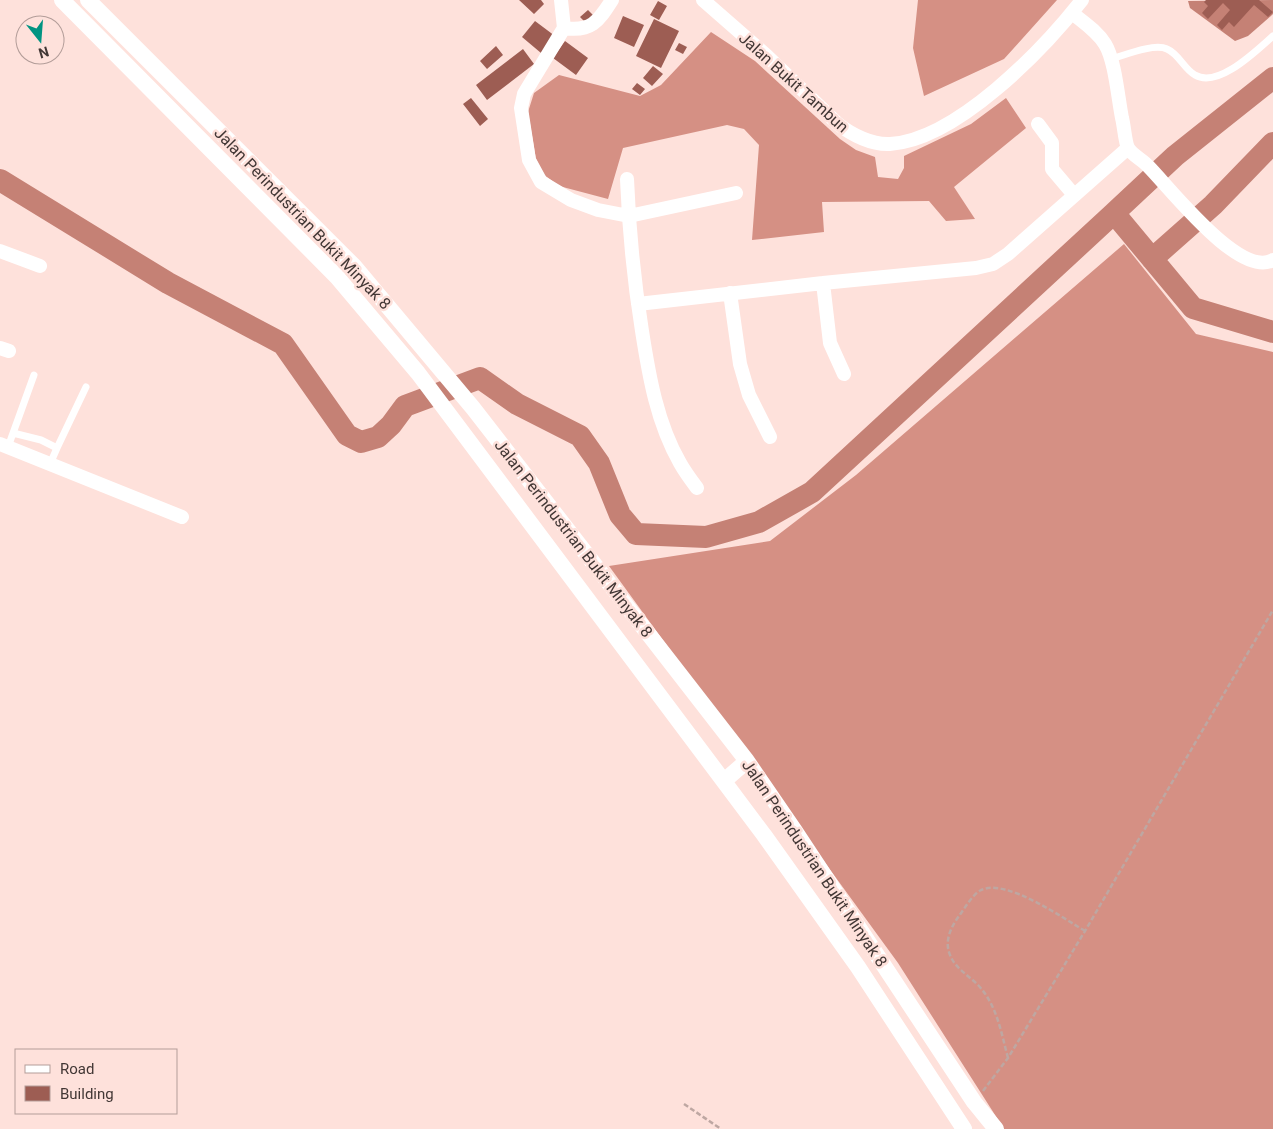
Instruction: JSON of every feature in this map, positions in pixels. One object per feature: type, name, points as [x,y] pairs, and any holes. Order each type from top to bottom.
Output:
[{"type":"street","name":"Jalan Perindustrian Bukit Minyak 8","points":[[62,0],[337,277],[418,373],[724,781],[858,968],[964,1129]]},
{"type":"street","name":"Jalan Perindustrian Bukit Minyak 8","points":[[88,0],[354,266],[473,408],[747,761],[974,1102],[996,1129]]},
{"type":"street","points":[[561,0],[564,28],[524,94],[521,108],[529,160],[541,182],[571,200],[598,210],[629,216],[736,193]]},
{"type":"street","points":[[564,28],[576,30],[586,28],[595,23],[612,0]]},
{"type":"street","name":"Jalan Bukit Tambun","points":[[703,0],[850,133],[862,138],[889,144],[913,140],[938,130],[959,117],[1019,69],[1082,0]]},
{"type":"street","points":[[1072,13],[1106,44],[1111,59],[1128,148],[1147,164],[1203,225],[1229,249],[1249,261],[1261,263],[1273,260]]},
{"type":"street","points":[[1038,124],[1052,143],[1052,170],[1074,195]]},
{"type":"street","points":[[638,304],[823,282],[967,269],[994,264],[1008,254],[1128,148]]},
{"type":"street","points":[[628,179],[629,216],[638,304],[650,380],[665,429],[680,463],[697,488]]},
{"type":"street","points":[[0,251],[40,266]]},
{"type":"street","points":[[823,282],[830,343],[844,374]]},
{"type":"street","points":[[730,293],[740,364],[749,396],[770,437]]},
{"type":"street","points":[[4,446],[182,517]]},
{"type":"street","points":[[724,781],[747,761]]},
{"type":"lane","points":[[1111,59],[1138,51],[1168,49],[1194,75],[1202,78],[1214,77],[1223,74],[1252,55],[1273,36]]},
{"type":"lane","points":[[4,446],[13,432],[34,375]]},
{"type":"lane","points":[[50,464],[86,388]]},
{"type":"lane","points":[[13,432],[42,440],[57,448]]},
{"type":"path","points":[[974,1102],[1008,1058],[1085,931],[1273,610]]},
{"type":"path","points":[[1008,1058],[997,1014],[979,986],[957,966],[949,954],[947,943],[952,926],[968,903],[980,891],[991,888],[1006,890],[1028,898],[1085,931]]},
{"type":"path","points":[[684,1104],[721,1129]]},
{"type":"shaded area","points":[[918,0],[1057,0],[1004,59],[924,96],[913,48]]},
{"type":"shaded area","points":[[1273,0],[1273,14],[1248,36],[1235,41],[1190,8],[1188,1]]},
{"type":"shaded area","points":[[711,32],[755,61],[840,139],[856,150],[875,157],[878,177],[898,179],[904,168],[904,156],[971,124],[1006,98],[1026,128],[954,187],[975,219],[946,221],[929,201],[822,202],[824,232],[752,240],[759,145],[744,129],[727,125],[623,148],[608,199],[559,186],[543,174],[536,159],[528,112],[534,93],[559,75],[640,96],[661,85]]},
{"type":"shaded area","points":[[1124,244],[1196,334],[1273,352],[1273,1129],[1004,1129],[898,963],[609,566],[770,541],[856,475]]},
{"type":"building","points":[[519,0],[541,0],[544,4],[534,14]]},
{"type":"building","points":[[1206,0],[1259,0],[1273,12],[1268,17],[1254,5],[1234,27],[1229,22],[1222,30],[1217,25],[1230,10],[1223,3],[1208,19],[1202,13],[1208,6],[1204,2]]},
{"type":"building","points":[[658,1],[667,6],[659,20],[650,15]]},
{"type":"building","points":[[588,10],[594,16],[586,23],[580,17]]},
{"type":"building","points":[[623,16],[644,25],[634,47],[614,38]]},
{"type":"building","points":[[654,19],[679,31],[661,68],[636,56]]},
{"type":"building","points":[[535,21],[555,36],[541,53],[522,37]]},
{"type":"building","points":[[565,41],[588,58],[576,75],[553,58]]},
{"type":"building","points":[[679,43],[687,47],[683,54],[675,50]]},
{"type":"building","points":[[496,46],[503,55],[487,69],[480,61]]},
{"type":"building","points":[[523,49],[534,64],[487,100],[476,85]]},
{"type":"building","points":[[653,66],[663,74],[652,86],[643,78]]},
{"type":"building","points":[[637,83],[645,89],[640,95],[632,89]]},
{"type":"building","points":[[471,98],[488,119],[480,126],[463,104]]},
{"type":"waterway","points":[[1273,78],[1175,156],[1114,213],[1193,308],[1273,332]]},
{"type":"waterway","points":[[1152,259],[1213,205],[1273,143]]},
{"type":"waterway","points":[[0,180],[168,283],[283,344],[347,435],[361,442],[378,437],[391,425],[405,406],[480,378],[517,404],[580,436],[599,463],[620,515],[636,534],[706,537],[759,522],[812,492],[1114,213]]}]
